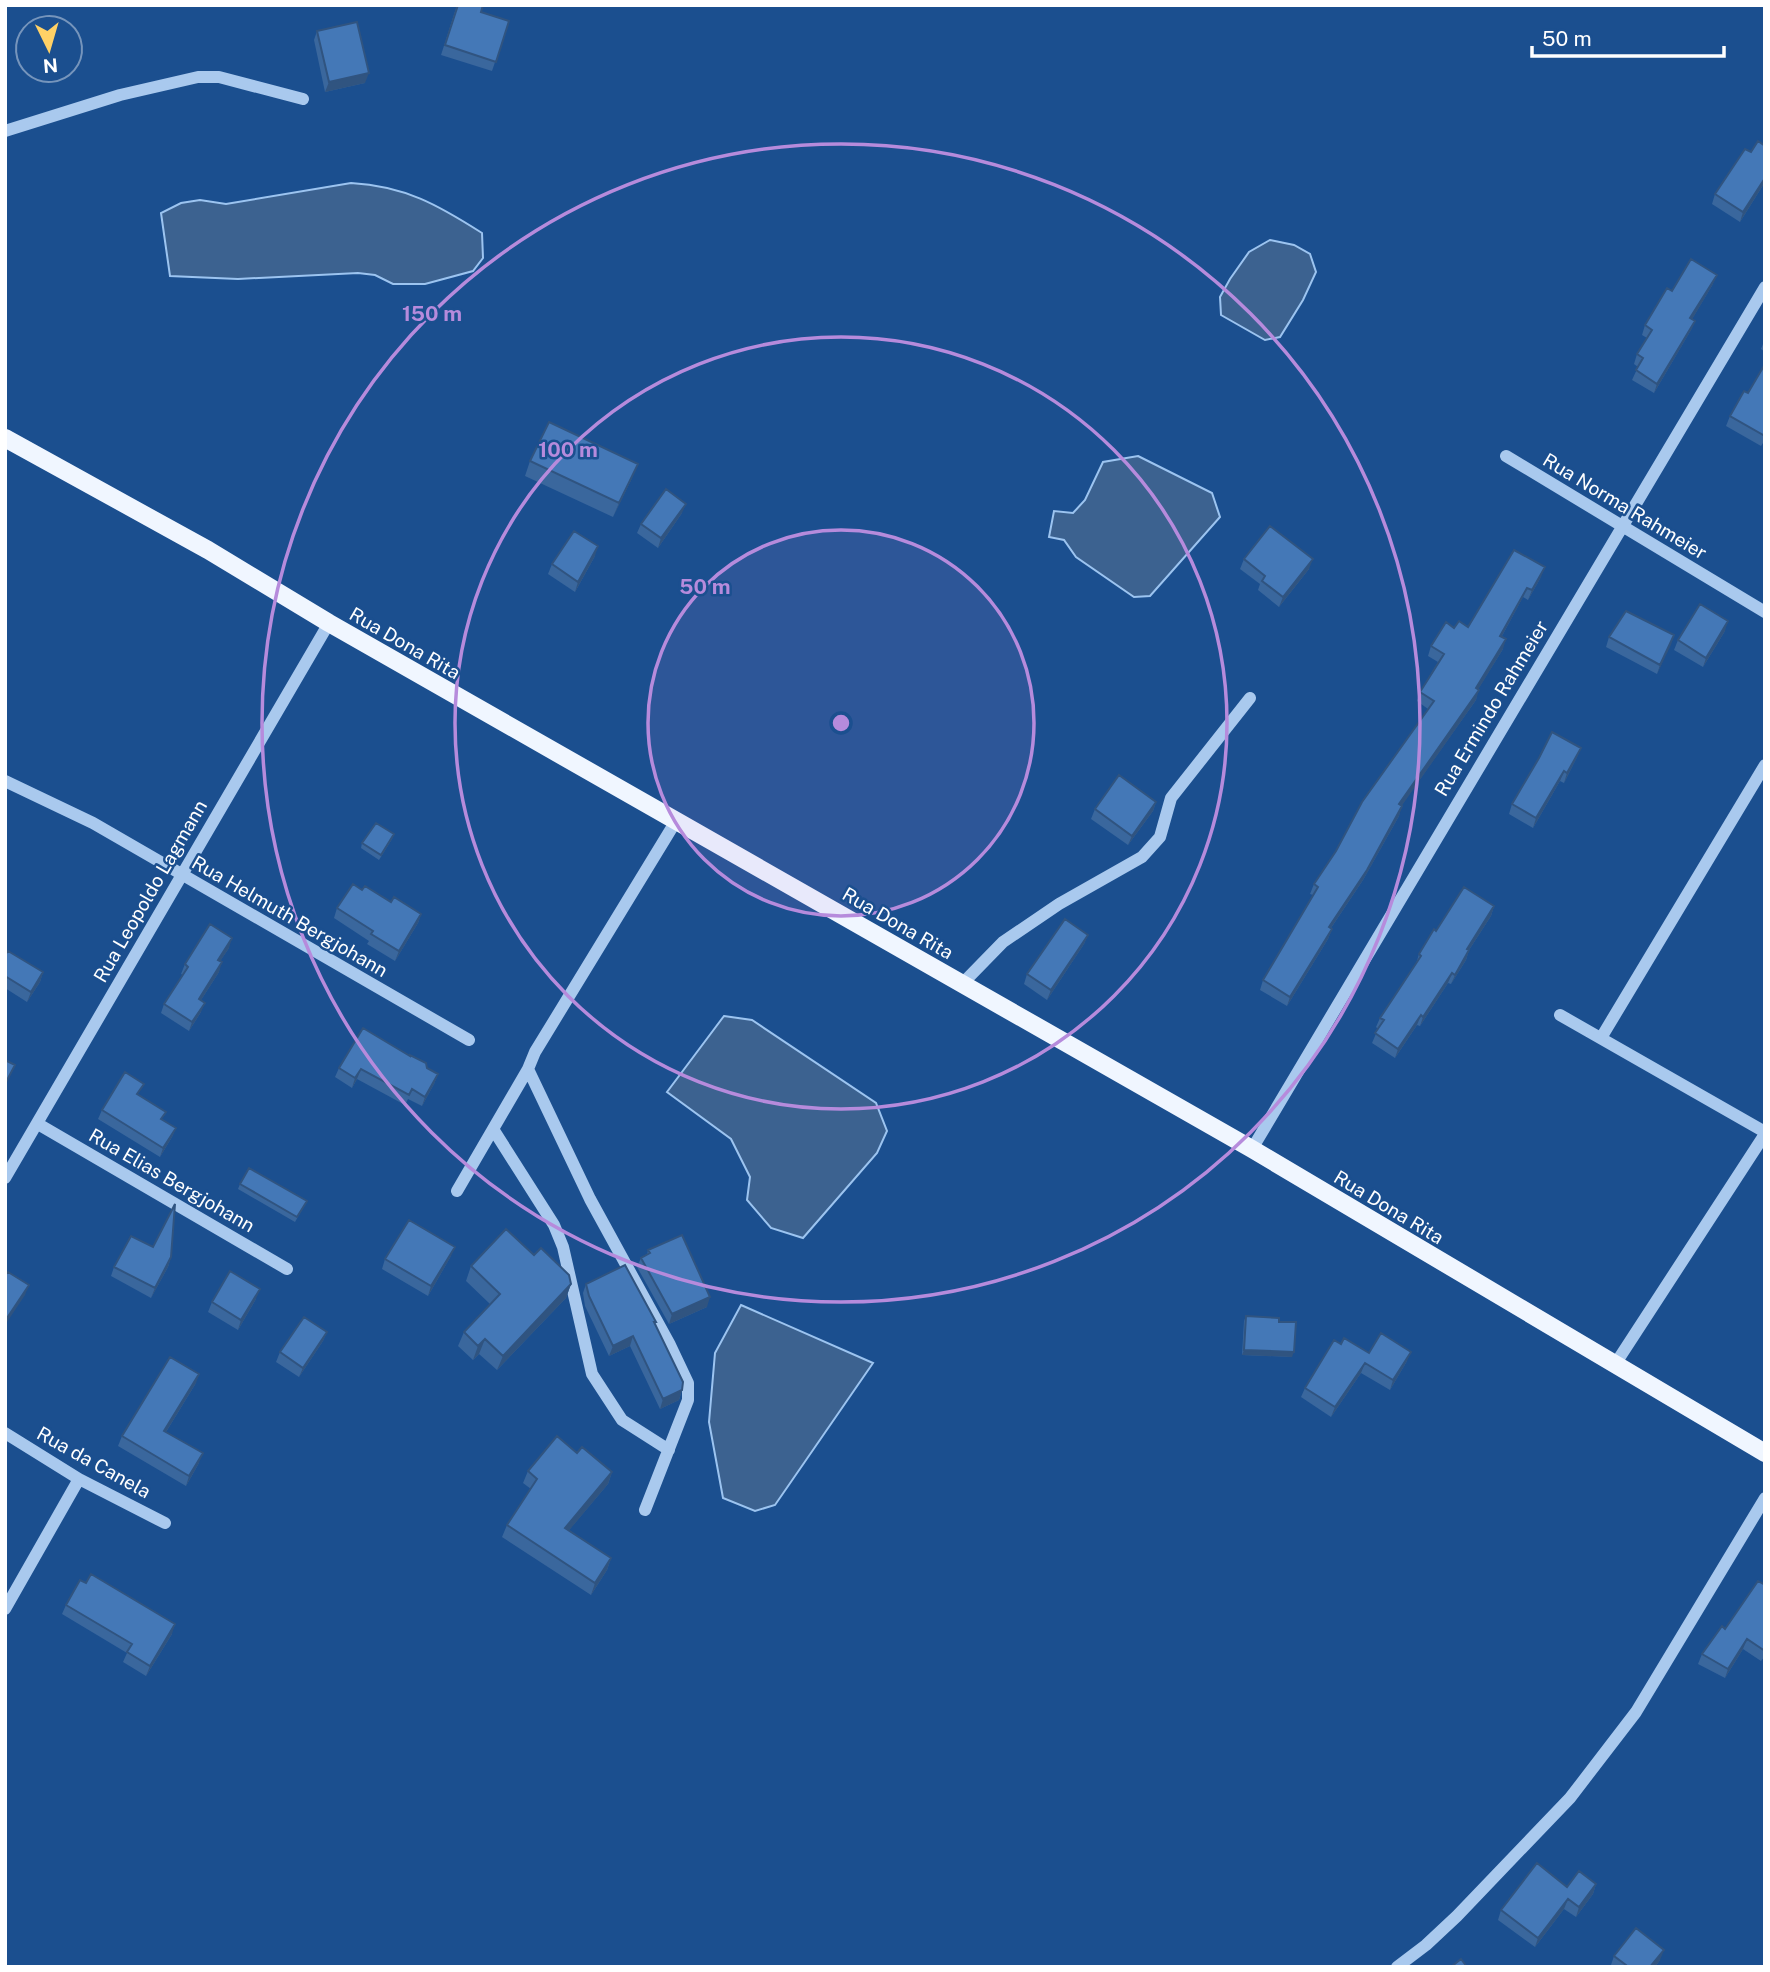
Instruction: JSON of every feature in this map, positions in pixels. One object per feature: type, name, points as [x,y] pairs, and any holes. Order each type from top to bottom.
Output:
[{"type":"main road","name":"Rua Dona Rita","points":[[5,438],[208,550],[329,623],[1252,1149],[1614,1366],[1765,1453]]},
{"type":"street","points":[[5,131],[120,95],[198,77],[219,77],[303,99]]},
{"type":"street","name":"Rua Ermindo Rahmeier","points":[[1252,1149],[1765,287]]},
{"type":"street","name":"Rua Norma Rahmeier","points":[[1506,456],[1765,612]]},
{"type":"street","name":"Rua Leopoldo Lagmann","points":[[5,1178],[329,623]]},
{"type":"street","points":[[962,984],[1003,942],[1059,904],[1142,857],[1160,837],[1171,798],[1250,698]]},
{"type":"street","points":[[1601,1038],[1765,765]]},
{"type":"street","name":"Rua Helmuth Bergjohann","points":[[5,781],[93,823],[469,1040]]},
{"type":"street","points":[[457,1191],[528,1069],[535,1052],[676,821]]},
{"type":"street","points":[[1560,1015],[1765,1133],[1614,1366]]},
{"type":"street","points":[[528,1069],[590,1199],[688,1382],[688,1400],[645,1510]]},
{"type":"street","name":"Rua Elias Bergjohann","points":[[38,1124],[288,1269]]},
{"type":"street","points":[[493,1129],[554,1224],[563,1247],[592,1374],[609,1404],[622,1420],[669,1450]]},
{"type":"street","name":"Rua da Canela","points":[[5,1433],[79,1479],[165,1523]]},
{"type":"street","points":[[5,1609],[79,1479]]},
{"type":"street","points":[[1396,1967],[1426,1945],[1457,1916],[1578,1787],[1636,1712],[1765,1498]]},
{"type":"water","points":[[351,183],[405,193],[451,214],[482,233],[483,258],[473,271],[425,284],[393,284],[375,275],[358,273],[238,279],[170,276],[161,213],[181,203],[200,200],[226,204]]},
{"type":"water","points":[[1270,240],[1294,245],[1310,254],[1316,272],[1303,300],[1280,337],[1265,340],[1221,315],[1220,297],[1249,252]]},
{"type":"water","points":[[1138,456],[1212,493],[1220,517],[1150,596],[1134,597],[1076,557],[1064,540],[1049,537],[1054,511],[1073,513],[1085,500],[1103,462]]},
{"type":"water","points":[[724,1016],[752,1020],[876,1103],[887,1131],[877,1153],[803,1238],[771,1228],[747,1200],[750,1177],[731,1139],[667,1092]]},
{"type":"water","points":[[741,1305],[873,1363],[775,1505],[755,1511],[723,1498],[709,1422],[715,1353]]},
{"type":"building","points":[[458,5],[483,5],[481,12],[509,21],[496,62],[445,45]]},
{"type":"building","points":[[357,22],[369,73],[329,82],[317,31]]},
{"type":"building","points":[[1758,141],[1765,146],[1765,178],[1743,212],[1715,194],[1745,149],[1751,152]]},
{"type":"building","points":[[1691,259],[1717,275],[1690,318],[1695,321],[1657,384],[1636,370],[1643,358],[1637,354],[1652,330],[1645,325],[1667,288],[1672,291]]},
{"type":"building","points":[[1765,364],[1765,436],[1730,416],[1744,391],[1748,393]]},
{"type":"building","points":[[549,422],[638,464],[619,503],[530,461]]},
{"type":"building","points":[[666,489],[686,504],[661,538],[641,524]]},
{"type":"building","points":[[1270,526],[1313,559],[1283,597],[1262,581],[1265,576],[1244,559]]},
{"type":"building","points":[[574,531],[598,546],[578,582],[552,564]]},
{"type":"building","points":[[1514,550],[1545,567],[1532,590],[1527,588],[1500,636],[1506,639],[1476,688],[1479,690],[1399,804],[1402,806],[1367,870],[1329,927],[1332,929],[1290,997],[1263,980],[1318,887],[1314,884],[1336,851],[1362,802],[1434,701],[1420,692],[1444,654],[1431,646],[1446,622],[1454,628],[1459,621],[1468,627]]},
{"type":"building","points":[[1700,604],[1728,621],[1706,658],[1678,640]]},
{"type":"building","points":[[1626,611],[1674,635],[1660,665],[1609,637]]},
{"type":"building","points":[[1552,732],[1581,748],[1536,818],[1512,804]]},
{"type":"building","points":[[1119,775],[1156,802],[1132,836],[1095,809]]},
{"type":"building","points":[[376,823],[394,834],[381,855],[362,843]]},
{"type":"building","points":[[353,884],[362,890],[365,886],[391,902],[394,897],[421,914],[399,951],[337,908]]},
{"type":"building","points":[[1464,887],[1494,906],[1467,949],[1469,950],[1455,975],[1452,973],[1398,1049],[1375,1033],[1384,1020],[1380,1018],[1421,956],[1419,954],[1434,929],[1436,931]]},
{"type":"building","points":[[1065,919],[1088,935],[1051,990],[1027,974]]},
{"type":"building","points":[[210,924],[232,938],[218,960],[222,962],[199,999],[205,1003],[192,1022],[164,1004],[188,967],[185,964]]},
{"type":"building","points":[[8,951],[43,972],[31,992],[5,976],[5,955]]},
{"type":"building","points":[[363,1028],[426,1063],[427,1068],[438,1074],[425,1097],[412,1089],[409,1095],[361,1069],[355,1078],[339,1068]]},
{"type":"building","points":[[5,1060],[15,1065],[5,1084]]},
{"type":"building","points":[[125,1072],[144,1084],[137,1094],[166,1112],[161,1119],[176,1128],[163,1148],[102,1110]]},
{"type":"building","points":[[249,1168],[307,1201],[297,1217],[240,1184]]},
{"type":"building","points":[[175,1204],[171,1257],[155,1288],[114,1267],[131,1236],[153,1247]]},
{"type":"building","points":[[409,1220],[455,1247],[431,1286],[385,1259]]},
{"type":"building","points":[[506,1229],[534,1255],[541,1248],[569,1275],[571,1284],[503,1356],[485,1339],[478,1346],[464,1332],[500,1294],[471,1266]]},
{"type":"building","points":[[682,1235],[710,1297],[672,1314],[641,1258],[650,1253],[648,1250]]},
{"type":"building","points":[[625,1265],[656,1322],[683,1382],[682,1390],[663,1399],[633,1336],[613,1346],[589,1296],[586,1284]]},
{"type":"building","points":[[230,1271],[260,1289],[241,1320],[212,1302]]},
{"type":"building","points":[[8,1272],[29,1285],[5,1321],[5,1275]]},
{"type":"building","points":[[1246,1316],[1296,1322],[1294,1352],[1244,1350]]},
{"type":"building","points":[[304,1317],[327,1332],[303,1368],[280,1352]]},
{"type":"building","points":[[1381,1333],[1411,1352],[1393,1380],[1365,1363],[1335,1407],[1305,1388],[1334,1340],[1341,1344],[1344,1338],[1369,1353]]},
{"type":"building","points":[[170,1357],[199,1374],[164,1431],[203,1453],[189,1476],[122,1436]]},
{"type":"building","points":[[557,1436],[577,1453],[582,1447],[612,1472],[565,1528],[611,1558],[595,1583],[507,1525],[537,1479],[528,1471]]},
{"type":"building","points":[[91,1574],[175,1624],[150,1666],[127,1652],[132,1644],[66,1605],[80,1580],[86,1583]]},
{"type":"building","points":[[1758,1581],[1765,1585],[1765,1651],[1747,1639],[1728,1669],[1702,1654],[1722,1626],[1725,1629]]},
{"type":"building","points":[[1537,1863],[1567,1887],[1579,1871],[1596,1884],[1579,1907],[1568,1899],[1538,1938],[1501,1910]]},
{"type":"building","points":[[1636,1928],[1664,1950],[1650,1967],[1625,1967],[1626,1965],[1614,1956]]},
{"type":"building","points":[[1461,1959],[1467,1967],[1451,1967]]}]
